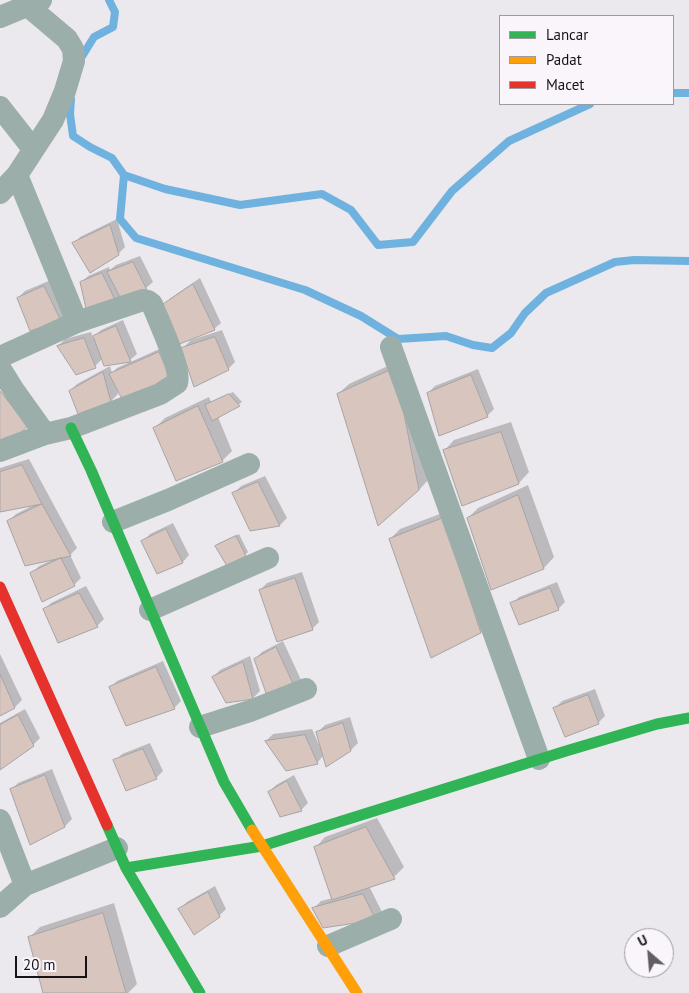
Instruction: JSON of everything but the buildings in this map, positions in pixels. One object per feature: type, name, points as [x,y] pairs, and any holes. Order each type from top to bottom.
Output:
[{"type":"street","points":[[0,17],[35,3],[67,39],[73,49],[74,61],[65,91],[53,120],[32,149],[17,175],[0,193]]},
{"type":"street","points":[[0,107],[32,149]]},
{"type":"street","points":[[17,175],[77,322]]},
{"type":"street","points":[[0,357],[77,322],[139,300],[148,301],[152,304],[179,376],[177,384],[160,394],[71,428],[45,434],[0,451]]},
{"type":"street","points":[[391,347],[539,759]]},
{"type":"street","points":[[0,368],[45,434]]},
{"type":"street","points":[[71,428],[224,782],[262,846],[357,993]]},
{"type":"street","points":[[113,522],[249,464]]},
{"type":"street","points":[[150,610],[268,558]]},
{"type":"street","points":[[0,588],[126,868],[195,992]]},
{"type":"street","points":[[200,727],[250,711],[306,689]]},
{"type":"street","points":[[126,868],[262,846],[539,759],[657,724],[689,718]]},
{"type":"street","points":[[0,820],[25,885]]},
{"type":"street","points":[[0,907],[25,885],[117,848]]},
{"type":"street","points":[[328,946],[391,920]]},
{"type":"waterway","points":[[81,58],[94,37],[113,27],[115,12],[109,0]]},
{"type":"waterway","points":[[674,93],[689,93]]},
{"type":"waterway","points":[[71,99],[70,114],[73,136],[112,158],[124,175],[120,219],[136,238],[305,290],[361,316],[398,339],[446,336],[473,345],[492,348],[511,333],[525,313],[546,293],[615,262],[634,260],[689,261]]},
{"type":"waterway","points":[[124,175],[165,189],[240,205],[322,194],[351,210],[378,245],[413,242],[452,191],[509,141],[588,105]]},
{"type":"traffic: fast","points":[[71,428],[91,470],[224,782],[252,830]]},
{"type":"traffic: fast","points":[[126,868],[262,846],[566,751],[657,724],[689,718]]},
{"type":"traffic: fast","points":[[107,825],[126,868],[200,993]]},
{"type":"traffic: slow","points":[[252,830],[357,993]]},
{"type":"traffic: jam","points":[[0,587],[107,825]]}]
